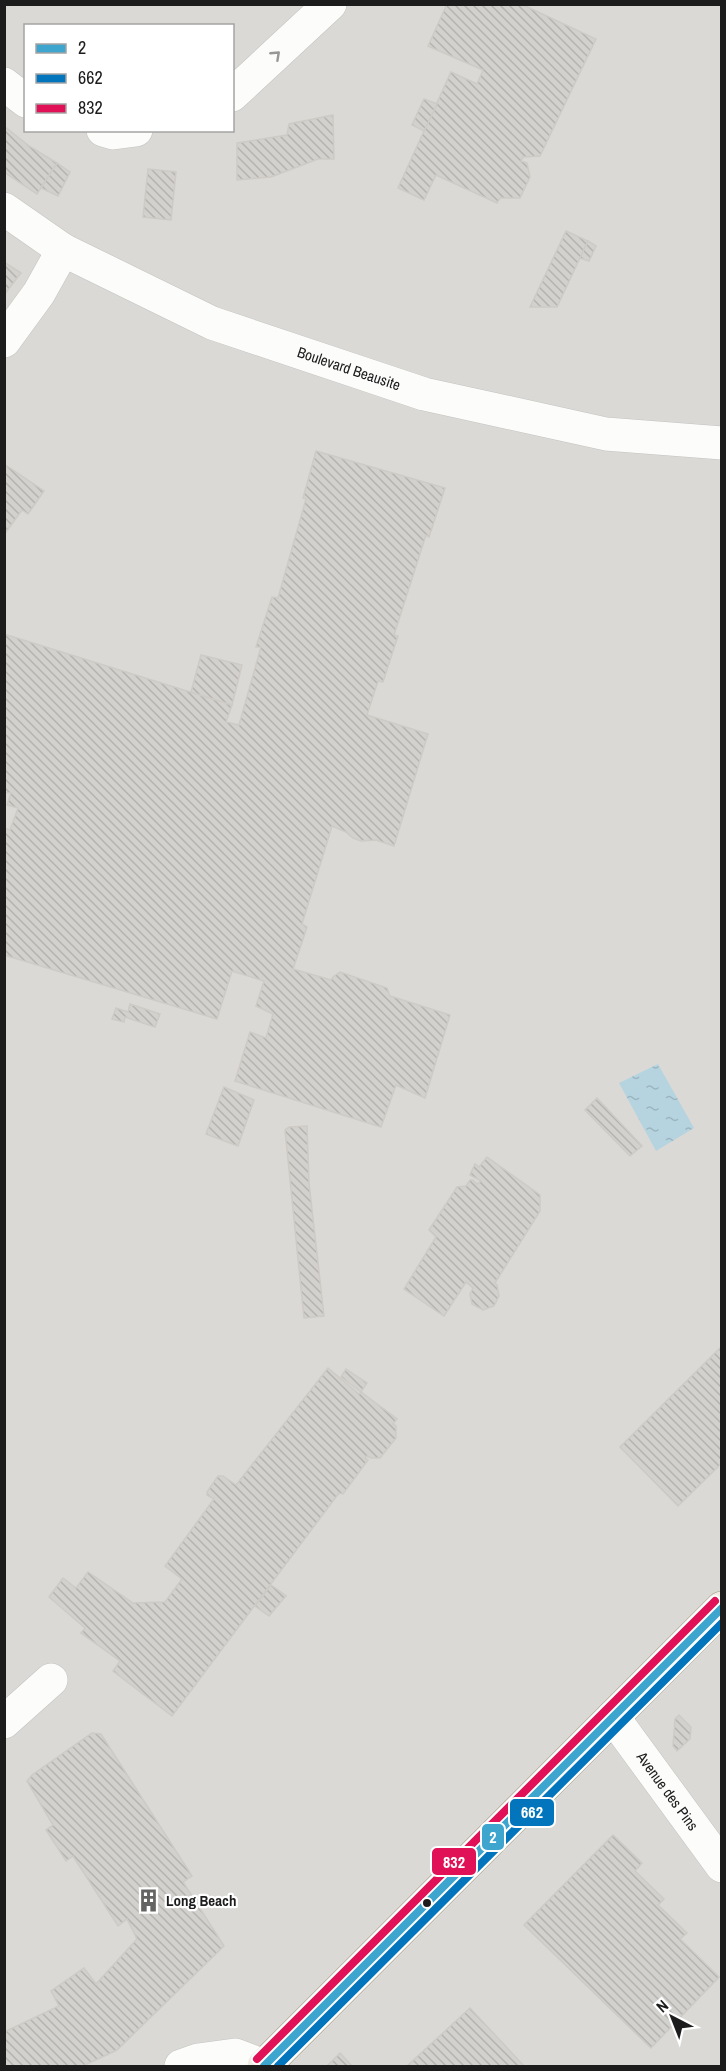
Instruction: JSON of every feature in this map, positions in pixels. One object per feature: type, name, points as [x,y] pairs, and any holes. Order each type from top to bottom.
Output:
[{"type":"main road","points":[[264,2066],[722,1608]]},
{"type":"street","points":[[234,93],[330,4]]},
{"type":"street","points":[[4,84],[24,99]]},
{"type":"street","name":"Boulevard Beausite","points":[[4,209],[63,250],[212,323],[424,394],[606,434],[722,443]]},
{"type":"street","points":[[4,341],[39,293],[63,250]]},
{"type":"street","points":[[4,1722],[51,1680]]},
{"type":"street","name":"Avenue des Pins","points":[[613,1717],[722,1866]]},
{"type":"street","points":[[181,2067],[198,2060],[235,2055],[264,2066]]},
{"type":"shaded area","points":[[5,5],[721,5],[721,2066],[5,2066]]},
{"type":"water","points":[[658,1064],[694,1128],[656,1151],[619,1083]]},
{"type":"building","points":[[447,4],[521,4],[596,39],[540,156],[523,157],[521,161],[527,163],[530,177],[520,198],[500,198],[497,203],[436,175],[424,200],[398,188],[451,72],[477,84],[483,70],[428,46]]},
{"type":"building","points":[[424,99],[437,104],[424,131],[412,125]]},
{"type":"building","points":[[333,115],[334,159],[318,159],[271,177],[237,180],[237,143],[287,135],[289,124]]},
{"type":"building","points":[[4,126],[29,146],[57,163],[37,194],[4,172]]},
{"type":"building","points":[[57,163],[70,172],[58,196],[41,188]]},
{"type":"building","points":[[148,169],[176,172],[171,220],[143,217]]},
{"type":"building","points":[[566,231],[588,241],[557,307],[530,307]]},
{"type":"building","points":[[588,241],[596,246],[589,261],[580,258]]},
{"type":"building","points":[[4,262],[21,273],[4,295]]},
{"type":"building","points":[[316,451],[445,488],[429,537],[426,535],[394,635],[398,636],[383,682],[378,681],[367,715],[428,734],[394,846],[376,840],[361,841],[332,826],[302,924],[307,927],[293,969],[331,980],[340,972],[387,988],[390,996],[450,1015],[425,1098],[396,1085],[381,1127],[235,1081],[250,1032],[266,1038],[273,1014],[256,1006],[264,981],[232,971],[217,1019],[4,955],[4,828],[10,830],[18,808],[7,805],[11,793],[4,792],[4,634],[232,705],[226,722],[239,725],[261,647],[256,647],[272,597],[278,598],[306,499],[303,498]]},
{"type":"building","points":[[4,464],[44,491],[28,514],[22,510],[4,535]]},
{"type":"building","points":[[201,655],[242,665],[232,705],[191,692]]},
{"type":"building","points":[[130,1004],[160,1014],[155,1027],[125,1017],[124,1022],[112,1019],[116,1008],[128,1012]]},
{"type":"building","points":[[224,1087],[254,1100],[238,1146],[206,1134]]},
{"type":"building","points":[[597,1098],[642,1146],[630,1156],[585,1110]]},
{"type":"building","points":[[307,1126],[309,1183],[324,1316],[304,1318],[285,1130],[289,1127]]},
{"type":"building","points":[[487,1157],[540,1195],[540,1211],[495,1283],[499,1296],[494,1306],[483,1310],[472,1304],[470,1294],[473,1288],[466,1282],[444,1316],[404,1289],[436,1237],[429,1230],[457,1187],[466,1186],[470,1180],[477,1184],[481,1181],[470,1175],[475,1164],[479,1167]]},
{"type":"building","points":[[722,1346],[722,1463],[678,1506],[620,1447]]},
{"type":"building","points":[[328,1368],[359,1394],[361,1392],[397,1419],[393,1424],[396,1426],[396,1438],[380,1458],[367,1456],[365,1458],[368,1460],[343,1494],[339,1493],[172,1716],[113,1671],[120,1661],[81,1633],[85,1628],[49,1597],[63,1578],[76,1588],[88,1572],[133,1603],[165,1602],[182,1579],[165,1566],[214,1499],[207,1495],[207,1492],[218,1476],[223,1476],[236,1485]]},
{"type":"building","points":[[346,1369],[367,1383],[361,1392],[341,1377]]},
{"type":"building","points":[[271,1585],[286,1596],[269,1616],[255,1606]]},
{"type":"building","points":[[679,1715],[691,1727],[690,1739],[677,1751],[673,1746],[675,1719]]},
{"type":"building","name":"Long Beach","points":[[92,1733],[101,1734],[192,1876],[183,1882],[224,1946],[117,2050],[83,2066],[4,2066],[4,2032],[59,2006],[51,1991],[84,1968],[96,1984],[137,1939],[127,1919],[118,1926],[73,1856],[66,1861],[46,1830],[53,1825],[27,1781],[32,1775]]},
{"type":"building","points":[[613,1835],[642,1863],[635,1871],[664,1899],[658,1905],[687,1933],[680,1939],[719,1977],[651,2048],[524,1925]]},
{"type":"building","points":[[470,2008],[524,2066],[407,2066]]},
{"type":"building","points":[[340,2053],[352,2066],[327,2066]]},
{"type":"transit line","name":"832","points":[[257,2059],[715,1601]]},
{"type":"transit line","name":"2","points":[[264,2066],[722,1608]]},
{"type":"transit line","name":"662","points":[[278,2066],[722,1623]]},
{"type":"place","name":"Long Beach","points":[[148,1901]]}]
